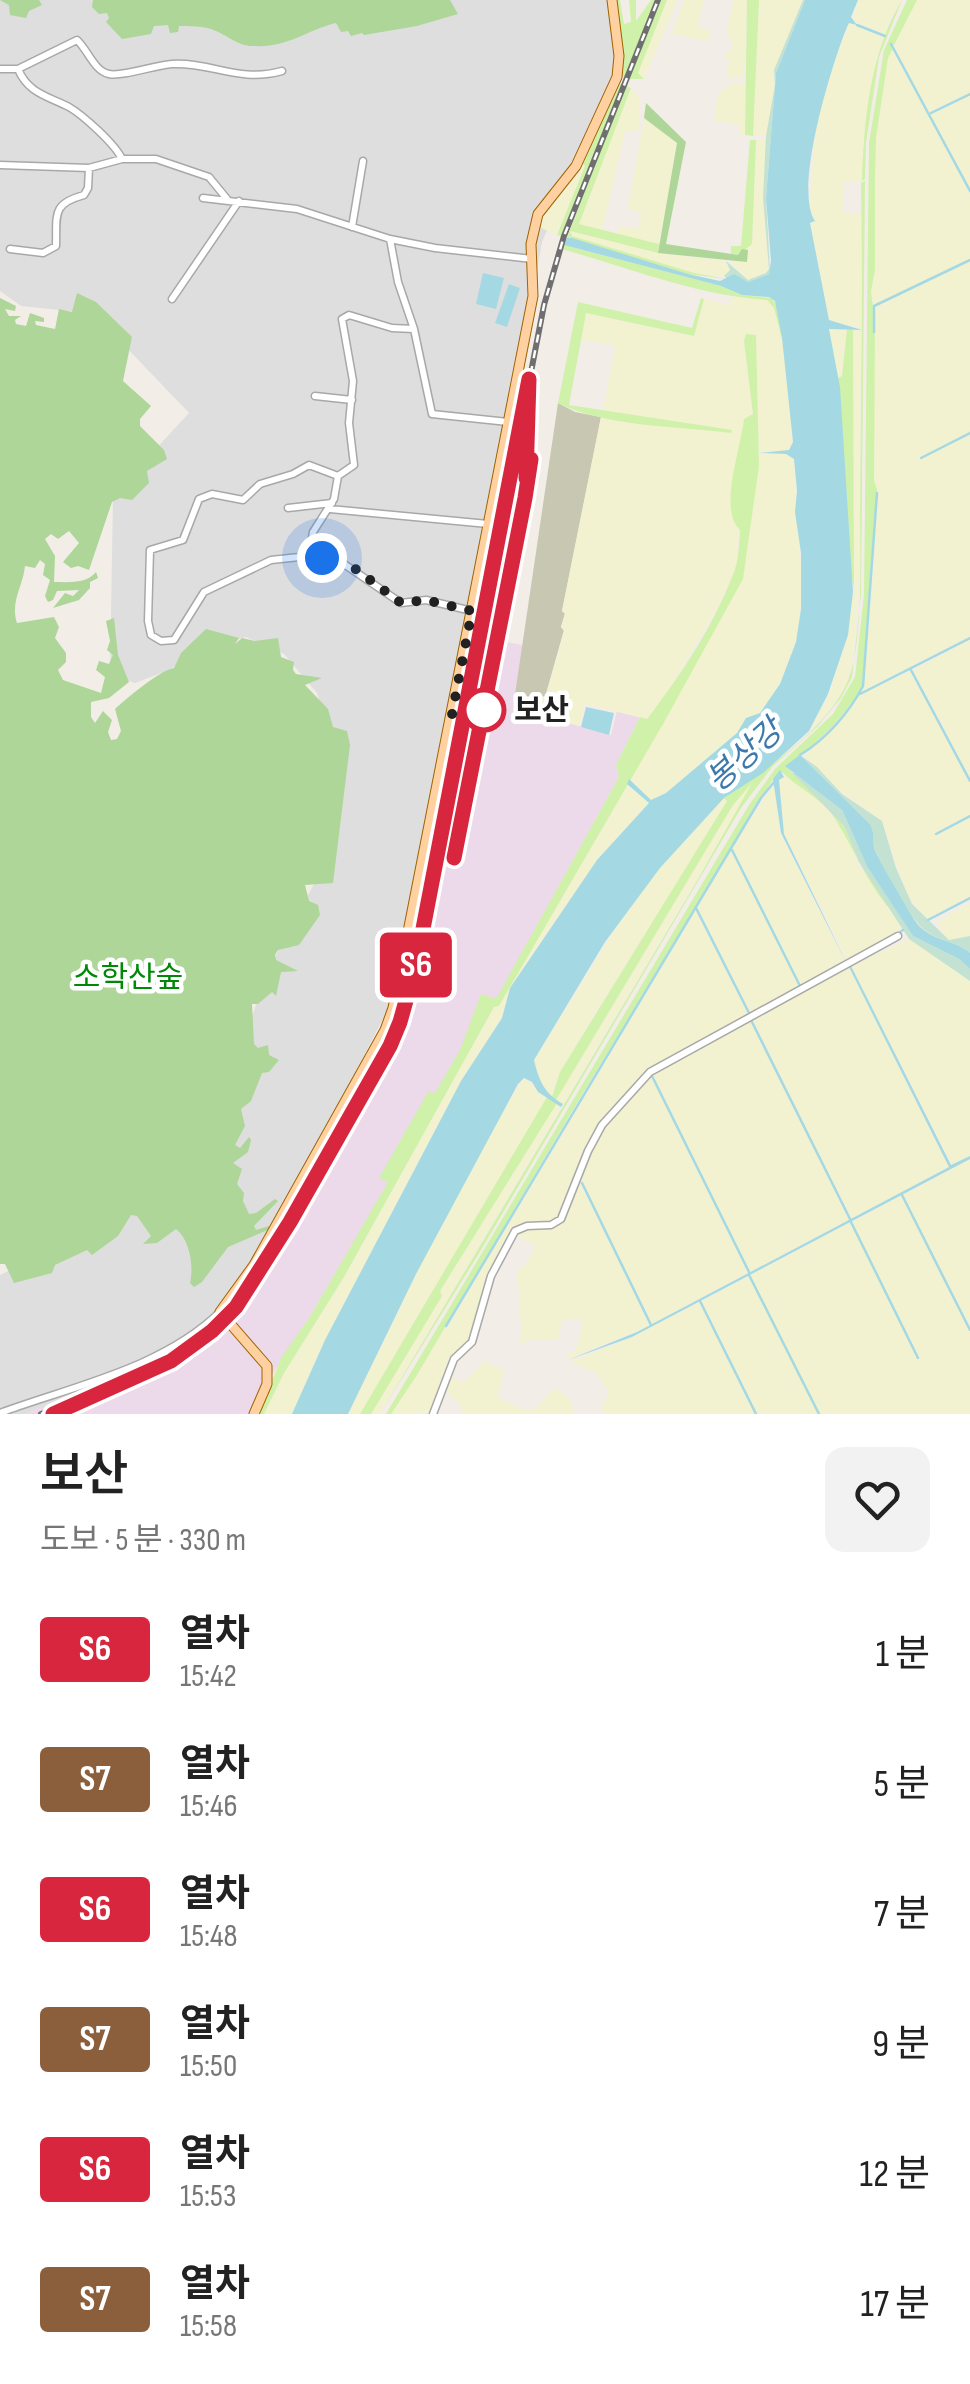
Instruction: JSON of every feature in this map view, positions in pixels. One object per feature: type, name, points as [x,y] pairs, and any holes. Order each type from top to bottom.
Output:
[{"type":"main road","points":[[254,1414],[267,1384],[266,1366],[220,1312],[246,1278],[297,1191],[390,1017],[533,296],[535,228],[545,202],[576,166],[617,78],[619,56],[612,0]]},
{"type":"street","points":[[0,69],[18,69],[77,40],[105,74],[172,64],[201,65],[228,74],[282,71]]},
{"type":"street","points":[[18,69],[31,90],[73,110],[116,146],[122,158]]},
{"type":"street","points":[[0,165],[89,168],[122,158],[156,159],[209,177],[227,198]]},
{"type":"street","points":[[352,227],[363,161]]},
{"type":"street","points":[[10,249],[43,253],[56,246],[58,207],[64,200],[84,194],[89,168]]},
{"type":"street","points":[[203,198],[297,209],[390,239],[435,248],[532,259]]},
{"type":"street","points":[[172,299],[239,201]]},
{"type":"street","points":[[390,239],[432,414],[509,422]]},
{"type":"street","points":[[309,556],[313,532],[331,506],[338,476],[354,465],[349,423],[353,381],[343,336],[344,315],[392,328],[414,329]]},
{"type":"street","points":[[314,396],[352,400]]},
{"type":"street","points":[[338,476],[309,465],[260,484],[243,500],[212,494],[199,498],[182,540],[150,550],[148,630],[161,641],[174,640],[204,592],[262,562],[309,556],[350,565],[401,603],[426,600],[472,611]]},
{"type":"street","points":[[288,508],[331,506],[488,524]]},
{"type":"street","points":[[433,1414],[454,1359],[472,1342],[491,1276],[515,1232],[526,1226],[551,1225],[561,1219],[602,1125],[644,1077],[898,936]]},
{"type":"street","points":[[0,1412],[133,1365],[197,1332],[220,1312]]},
{"type":"shaded area","points":[[0,0],[609,0],[617,73],[542,242],[418,951],[257,1263],[202,1349],[44,1414],[0,1414],[0,1275],[136,1209],[230,1076],[271,964],[324,865],[332,739],[317,693],[284,654],[246,637],[210,645],[169,670],[135,683],[110,674],[113,495],[189,413],[100,320],[69,311],[21,306],[0,291]]},
{"type":"shaded area","points":[[667,0],[678,0],[644,79],[637,74]]},
{"type":"shaded area","points":[[684,0],[704,0],[697,26],[711,31],[709,41],[672,34]]},
{"type":"shaded area","points":[[733,0],[747,0],[744,78],[727,77],[729,60],[725,58],[731,51],[732,41],[727,33]]},
{"type":"shaded area","points":[[759,0],[803,0],[774,70],[766,136],[753,136]]},
{"type":"shaded area","points":[[803,0],[776,73],[766,198],[770,271],[748,282],[734,275],[728,279],[724,276],[730,270],[726,261],[748,280],[769,269],[763,198],[774,70]]},
{"type":"shaded area","points":[[858,0],[902,0],[889,21],[886,35],[852,20]]},
{"type":"shaded area","points":[[917,0],[970,0],[970,93],[929,112],[922,102],[970,193],[970,259],[874,305],[871,292],[875,268],[876,138],[888,57],[893,48],[900,57],[894,45]]},
{"type":"shaded area","points":[[849,23],[885,37],[869,100],[862,181],[843,182],[844,213],[861,213],[862,328],[829,320],[810,222],[815,220],[810,214],[810,197],[816,123],[826,83]]},
{"type":"shaded area","points":[[732,83],[746,84],[745,135],[739,134],[740,125],[714,120],[718,94]]},
{"type":"shaded area","points":[[631,88],[640,97],[640,130],[625,131],[602,231],[579,224]]},
{"type":"shaded area","points":[[970,95],[970,189],[930,114]]},
{"type":"shaded area","points":[[644,118],[677,143],[659,244],[618,236],[619,226],[638,229],[641,212],[628,210]]},
{"type":"shaded area","points":[[756,140],[768,140],[763,198],[769,269],[748,280],[730,262],[747,261],[752,243]]},
{"type":"shaded area","points":[[583,164],[557,235],[539,227],[544,213]]},
{"type":"shaded area","points":[[569,231],[658,253],[726,261],[730,270],[724,276],[694,274],[606,249],[572,236]]},
{"type":"shaded area","points":[[970,261],[970,433],[920,458],[970,435],[970,636],[860,693],[877,494],[872,388],[876,307]]},
{"type":"shaded area","points":[[733,296],[767,300],[774,308],[783,343],[793,442],[790,451],[759,451],[747,334],[744,341],[753,415],[744,419],[737,566],[716,610],[668,691],[646,719],[585,704],[579,726],[533,713],[538,697],[546,696],[564,631],[562,611],[601,417],[731,432],[603,410],[615,349],[611,344],[581,340],[586,313],[693,336],[704,299],[729,305]]},
{"type":"shaded area","points":[[829,329],[847,329],[842,376],[838,378]]},
{"type":"shaded area","points":[[853,330],[861,331],[859,575],[854,651],[847,684],[809,731],[829,694],[845,646],[854,586]]},
{"type":"shaded area","points":[[558,403],[575,412],[601,417],[562,611],[564,630],[545,697],[538,697],[533,713],[513,708]]},
{"type":"shaded area","points":[[759,453],[786,454],[794,459],[802,586],[799,630],[792,655],[780,684],[760,713],[666,793],[651,800],[629,779],[743,579]]},
{"type":"shaded area","points":[[489,639],[523,645],[514,708],[611,735],[617,711],[640,717],[616,765],[619,777],[496,1000],[309,1318],[251,1414],[23,1414],[153,1364],[221,1329],[272,1267],[395,1053],[410,1018]]},
{"type":"shaded area","points":[[970,639],[970,778],[913,670]]},
{"type":"shaded area","points":[[911,671],[970,782],[970,815],[935,833],[970,817],[970,897],[927,919],[907,896],[882,821],[833,786],[804,755],[859,695]]},
{"type":"shaded area","points":[[800,755],[842,794],[882,821],[912,904],[949,940],[970,936],[970,953],[923,929],[880,861],[870,824]]},
{"type":"shaded area","points":[[792,773],[798,773],[842,810],[865,861],[913,936],[959,959],[970,969],[970,981],[909,939],[859,862],[844,826]]},
{"type":"shaded area","points":[[784,775],[824,804],[848,839],[858,864],[902,925],[889,940],[848,962],[784,834],[779,780]]},
{"type":"shaded area","points":[[775,782],[781,834],[847,964],[801,987],[732,848]]},
{"type":"shaded area","points":[[750,783],[753,786],[563,1104],[556,1100],[733,805]]},
{"type":"shaded area","points":[[627,784],[649,803],[597,860],[510,988],[502,1018],[461,1081],[325,1340],[292,1414],[264,1414],[494,1007],[499,1006]]},
{"type":"shaded area","points":[[724,798],[727,801],[694,856],[584,1031],[552,1097],[538,1081],[534,1061],[623,916],[660,868]]},
{"type":"shaded area","points":[[731,850],[800,988],[751,1015],[697,908]]},
{"type":"shaded area","points":[[970,903],[970,936],[949,940],[939,927],[940,920]]},
{"type":"shaded area","points":[[696,910],[749,1015],[646,1071],[603,1120],[563,1214],[555,1221],[517,1228],[491,1271],[470,1342],[456,1354],[431,1414],[391,1414],[441,1331],[448,1326]]},
{"type":"shaded area","points":[[909,939],[970,981],[970,1156],[952,1166],[851,966]]},
{"type":"shaded area","points":[[849,967],[950,1167],[851,1219],[752,1019]]},
{"type":"shaded area","points":[[751,1020],[849,1220],[750,1272],[651,1074]]},
{"type":"shaded area","points":[[650,1075],[748,1273],[652,1324],[580,1179],[591,1149],[608,1121]]},
{"type":"shaded area","points":[[524,1078],[547,1097],[360,1414],[348,1414],[416,1274]]},
{"type":"shaded area","points":[[557,1103],[561,1107],[380,1414],[371,1414],[432,1313],[440,1292]]},
{"type":"shaded area","points":[[970,1159],[970,1328],[903,1195]]},
{"type":"shaded area","points":[[579,1180],[650,1325],[568,1360],[568,1353],[575,1352],[582,1328],[580,1318],[562,1320],[558,1339],[529,1340],[518,1346],[522,1336],[517,1271],[536,1246],[516,1235],[526,1228],[561,1222],[569,1211]]},
{"type":"shaded area","points":[[902,1195],[970,1332],[970,1414],[757,1414],[704,1310],[755,1414],[604,1414],[601,1407],[608,1396],[607,1389],[596,1373],[571,1362],[700,1302],[850,1222],[918,1358],[852,1222]]},
{"type":"shaded area","points":[[484,1362],[504,1370],[498,1396],[504,1401],[535,1410],[554,1388],[570,1399],[574,1414],[462,1414],[460,1405],[447,1392],[451,1377],[464,1383]]},
{"type":"green space","points":[[0,0],[39,0],[42,5],[29,11],[26,18],[10,15],[9,5]]},
{"type":"green space","points":[[93,0],[450,0],[458,14],[417,26],[351,36],[348,31],[341,32],[336,23],[287,41],[247,46],[211,29],[191,26],[179,26],[178,32],[170,33],[168,25],[154,26],[151,34],[122,39],[106,22],[107,13],[99,14],[92,7]]},
{"type":"green space","points":[[617,0],[624,24],[631,22],[629,0],[636,0],[636,21],[655,0],[625,77],[621,76],[624,57]]},
{"type":"green space","points":[[661,0],[667,0],[638,73],[644,79],[629,79]]},
{"type":"green space","points":[[747,0],[759,0],[753,136],[745,135]]},
{"type":"green space","points":[[902,0],[879,57],[862,181],[867,110],[876,64]]},
{"type":"green space","points":[[907,0],[917,0],[894,45],[891,44],[876,138],[875,269],[871,292],[875,321],[877,489],[862,686],[829,730],[786,766],[825,806],[782,772],[773,779],[417,1375],[391,1414],[386,1414],[749,805],[775,769],[833,714],[855,677],[864,595],[869,143],[884,50]]},
{"type":"green space","points":[[618,83],[622,85],[561,236],[557,235],[583,164]]},
{"type":"green space","points":[[626,86],[631,88],[579,224],[659,244],[658,253],[570,231],[572,236],[694,273],[728,279],[688,274],[567,238]]},
{"type":"green space","points":[[646,103],[686,142],[666,244],[738,255],[742,249],[748,250],[747,262],[658,253],[677,143],[644,118]]},
{"type":"green space","points":[[750,140],[756,140],[752,244],[739,255],[731,254],[731,246],[741,246]]},
{"type":"green space","points":[[865,181],[861,594],[859,611],[861,183]]},
{"type":"green space","points":[[564,245],[742,295],[772,298],[778,308],[783,343],[774,308],[767,300],[690,287],[562,249]]},
{"type":"green space","name":"소학산숲","points":[[77,293],[96,302],[132,337],[123,381],[151,406],[140,419],[140,426],[164,450],[167,459],[147,471],[149,483],[132,500],[120,498],[112,502],[89,570],[71,568],[63,562],[79,543],[69,531],[58,539],[51,534],[45,539],[55,556],[54,582],[82,580],[96,572],[98,578],[90,582],[90,588],[79,600],[53,608],[65,593],[73,596],[79,590],[57,591],[48,602],[45,596],[50,580],[43,575],[45,564],[40,560],[35,568],[25,566],[16,601],[17,623],[54,617],[59,627],[55,638],[66,653],[66,662],[58,670],[63,680],[101,693],[105,677],[96,670],[99,661],[109,664],[113,655],[107,650],[110,641],[106,621],[114,618],[118,655],[129,682],[109,698],[91,702],[95,723],[103,711],[112,720],[108,732],[111,740],[117,739],[121,731],[115,709],[152,679],[174,668],[181,653],[206,629],[239,638],[235,644],[242,638],[278,638],[281,657],[294,662],[296,674],[322,678],[305,685],[328,709],[333,727],[347,731],[350,745],[333,883],[305,885],[309,901],[318,905],[320,915],[299,945],[278,950],[275,955],[276,960],[298,971],[281,972],[276,996],[272,992],[258,1004],[252,1004],[254,1044],[258,1048],[268,1045],[269,1055],[279,1060],[269,1072],[262,1073],[251,1101],[241,1109],[245,1126],[235,1145],[240,1148],[249,1137],[251,1140],[248,1152],[233,1163],[242,1169],[237,1184],[244,1193],[249,1214],[275,1199],[278,1201],[254,1226],[256,1230],[269,1226],[270,1229],[228,1247],[194,1287],[190,1283],[190,1254],[181,1234],[176,1229],[157,1243],[143,1244],[151,1236],[137,1216],[131,1215],[118,1236],[92,1255],[87,1250],[55,1265],[52,1273],[14,1283],[5,1264],[0,1264],[0,298],[16,306],[15,311],[5,309],[9,316],[21,316],[16,324],[26,326],[30,313],[44,318],[44,322],[35,321],[36,325],[55,329],[59,309],[72,312]]},
{"type":"green space","points":[[701,298],[704,299],[694,336],[586,313],[569,405],[732,430],[731,433],[620,421],[558,403],[578,302],[692,328]]},
{"type":"green space","points":[[847,329],[853,330],[854,587],[838,378],[842,376]]},
{"type":"green space","points":[[746,334],[756,335],[759,466],[743,579],[499,1006],[494,1007],[344,1277],[284,1373],[264,1414],[259,1414],[281,1358],[309,1318],[388,1182],[379,1178],[428,1092],[435,1093],[460,1050],[481,994],[496,999],[619,777],[616,765],[640,717],[647,719],[672,684],[708,628],[727,589],[736,564],[740,530],[731,508],[733,478],[744,419],[753,414]]},
{"type":"green space","points":[[854,657],[852,677],[841,698],[817,727],[773,766],[741,808],[380,1414],[752,783],[733,805],[556,1100],[552,1097],[560,1072],[727,801],[724,798],[809,734],[846,685]]},
{"type":"green space","points":[[827,808],[844,826],[858,861],[839,826]]},
{"type":"green space","points":[[860,863],[896,915],[877,892]]},
{"type":"green space","points":[[547,1097],[557,1103],[440,1291],[442,1296],[371,1414],[360,1414]]},
{"type":"water","name":"봉상강","points":[[805,0],[858,0],[851,17],[857,25],[849,23],[847,27],[824,96],[809,182],[809,205],[815,221],[810,223],[829,320],[862,330],[829,329],[840,387],[853,592],[848,635],[828,694],[809,731],[763,773],[724,798],[660,868],[605,942],[534,1060],[543,1086],[563,1104],[561,1107],[538,1092],[524,1078],[518,1084],[416,1274],[348,1414],[292,1414],[325,1340],[461,1081],[502,1018],[510,988],[597,860],[649,803],[627,784],[629,779],[651,800],[666,793],[737,733],[746,718],[760,713],[780,684],[796,642],[801,609],[801,553],[794,459],[786,454],[759,453],[789,450],[793,442],[775,301],[564,245],[567,238],[572,238],[720,281],[734,274],[748,282],[769,274],[766,198],[776,73]]},
{"type":"water","points":[[483,273],[504,278],[496,309],[476,304]]},
{"type":"water","points":[[509,284],[520,288],[507,327],[495,323]]},
{"type":"water","points":[[586,707],[614,713],[609,735],[581,727]]},
{"type":"water","points":[[800,755],[870,824],[876,852],[916,922],[922,929],[970,953],[970,969],[959,959],[913,936],[867,866],[842,810],[785,766]]},
{"type":"water","points":[[780,770],[784,777],[779,780],[784,834],[847,964],[781,833],[773,779]]},
{"type":"water","points":[[851,966],[951,1165],[970,1159],[632,1337],[568,1360],[637,1332],[949,1167]]},
{"type":"waterway","points":[[857,25],[885,36]]},
{"type":"waterway","points":[[891,44],[970,191]]},
{"type":"waterway","points":[[931,113],[970,94]]},
{"type":"waterway","points":[[874,332],[874,306],[970,260]]},
{"type":"waterway","points":[[921,458],[970,433]]},
{"type":"waterway","points":[[800,755],[836,725],[863,686],[877,493]]},
{"type":"waterway","points":[[860,694],[970,638]]},
{"type":"waterway","points":[[911,670],[970,781]]},
{"type":"waterway","points":[[446,1326],[761,798],[775,781]]},
{"type":"waterway","points":[[936,834],[970,816]]},
{"type":"waterway","points":[[732,850],[800,986]]},
{"type":"waterway","points":[[928,920],[970,898]]},
{"type":"waterway","points":[[696,908],[749,1013]]},
{"type":"waterway","points":[[893,937],[903,930]]},
{"type":"waterway","points":[[752,1022],[850,1219]]},
{"type":"waterway","points":[[652,1076],[749,1272]]},
{"type":"waterway","points":[[582,1183],[651,1325]]},
{"type":"waterway","points":[[902,1195],[970,1330]]},
{"type":"waterway","points":[[851,1222],[918,1358]]},
{"type":"waterway","points":[[749,1275],[819,1414]]},
{"type":"waterway","points":[[700,1301],[756,1414]]},
{"type":"railway","points":[[41,1414],[159,1368],[202,1340],[237,1307],[390,1045],[416,965],[544,305],[564,236],[658,0]]},
{"type":"railway","points":[[514,538],[527,477],[529,444]]},
{"type":"railway","points":[[454,858],[520,523]]},
{"type":"train","name":"S6","points":[[53,1414],[171,1361],[202,1340],[236,1307],[290,1222],[390,1046],[416,965],[529,379],[526,478],[531,459],[525,498],[454,858]]},
{"type":"place","name":"보산","points":[[484,710]]},
{"type":"route","points":[[322,558],[350,565],[401,603],[426,600],[472,611],[452,714],[484,710]]}]
